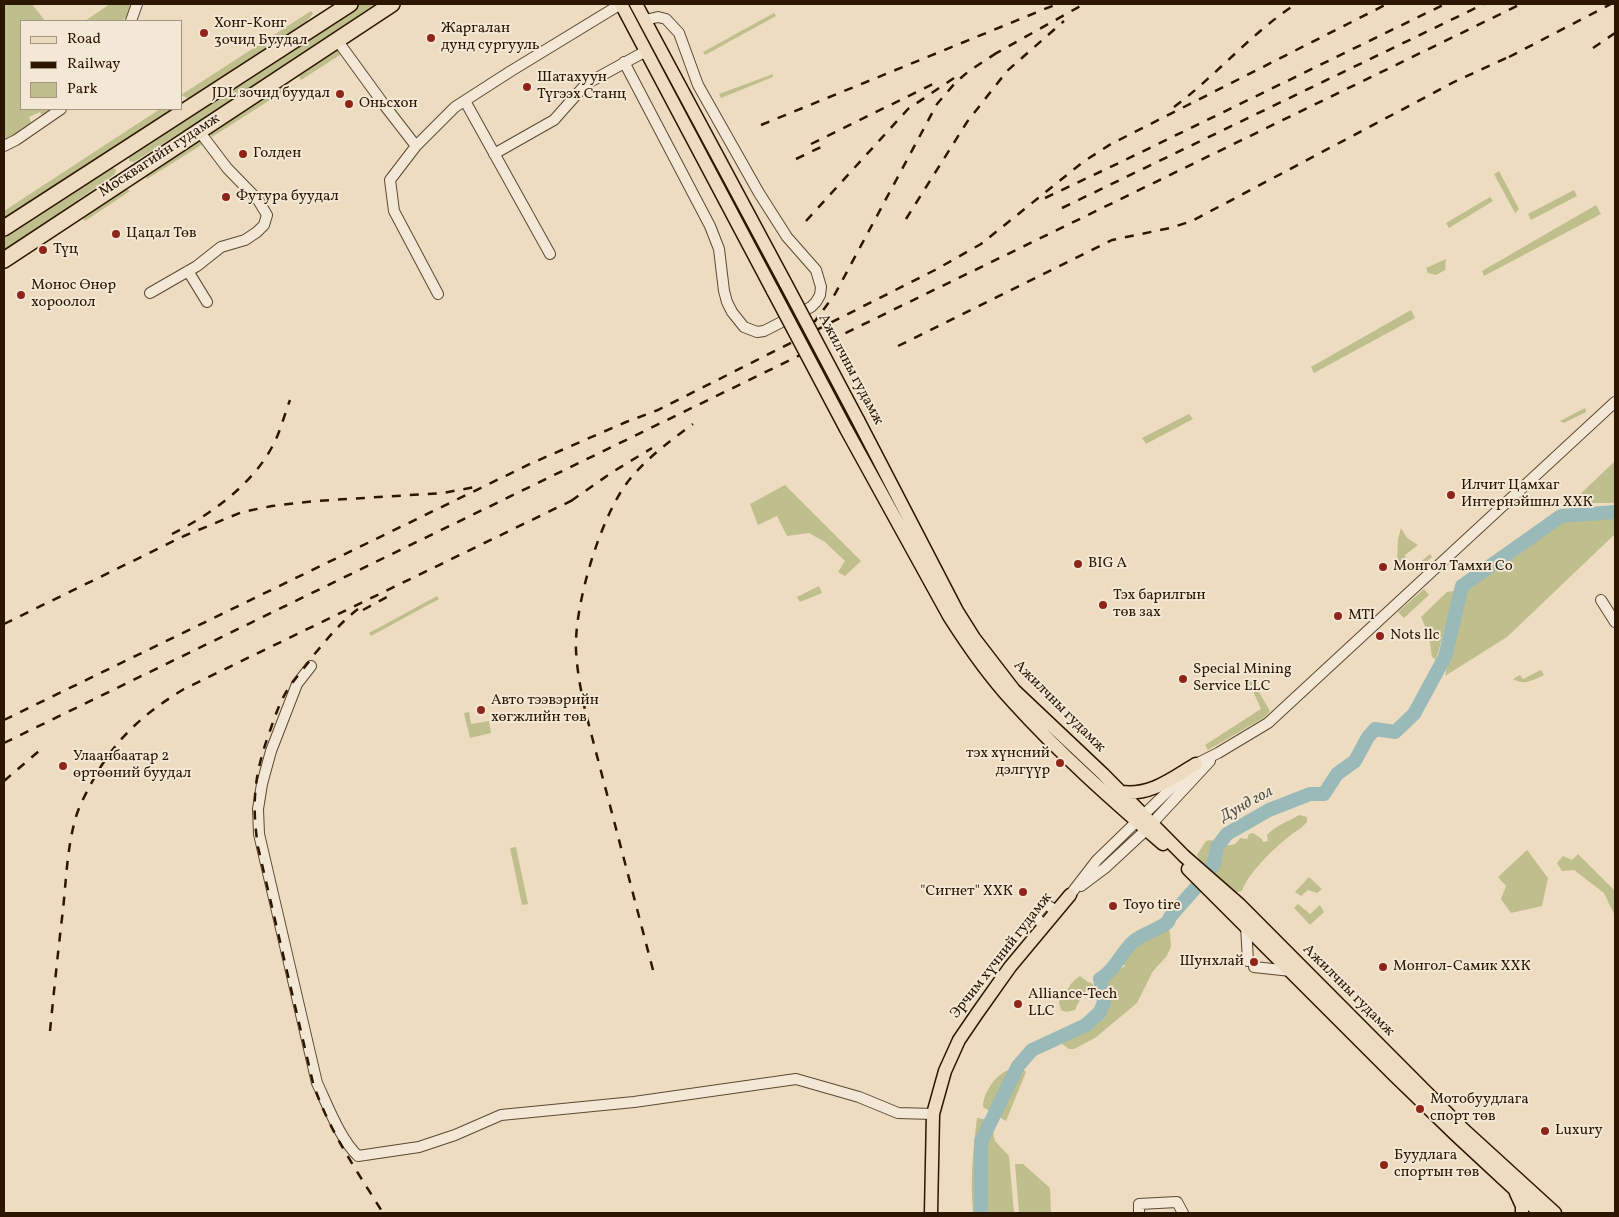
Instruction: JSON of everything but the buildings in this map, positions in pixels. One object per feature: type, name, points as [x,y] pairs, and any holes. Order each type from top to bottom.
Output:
[{"type":"highway","name":"Москвагийн гудамж","points":[[4,228],[350,4]]},
{"type":"highway","name":"Москвагийн гудамж","points":[[4,260],[198,130],[392,4]]},
{"type":"highway","points":[[115,155],[130,175]]},
{"type":"main road","name":"Ажилчны гудамж","points":[[621,4],[846,429],[949,616],[1014,690],[1122,792],[1145,822],[1180,857],[1464,1130],[1555,1213]]},
{"type":"main road","name":"Ажилчны гудамж","points":[[636,4],[858,420],[957,611],[970,640],[1012,702],[1086,777],[1145,822]]},
{"type":"main road","points":[[1122,792],[1134,794],[1146,791],[1196,764]]},
{"type":"main road","name":"Эрчим хүчний гудамж","points":[[931,1213],[934,1114],[945,1071],[959,1040],[1010,967],[1070,895]]},
{"type":"main road","name":"Ажилчны гудамж","points":[[1236,910],[1246,926],[1401,1082],[1536,1212]]},
{"type":"main road","points":[[1512,1187],[1519,1198],[1522,1213]]},
{"type":"street","points":[[131,20],[137,4]]},
{"type":"street","points":[[438,294],[394,211],[390,180],[416,146],[455,107],[511,70],[621,4]]},
{"type":"street","points":[[624,62],[713,232],[719,249],[724,291],[738,322],[750,330],[764,331],[812,307],[820,294],[821,286],[816,270],[787,237],[759,193],[698,85],[679,33],[666,19],[658,17],[645,20]]},
{"type":"street","points":[[337,40],[416,146]]},
{"type":"street","points":[[494,154],[554,120],[586,84],[646,51]]},
{"type":"street","points":[[464,102],[550,254]]},
{"type":"street","points":[[4,146],[60,110]]},
{"type":"street","points":[[150,293],[188,271],[221,247],[246,240],[264,225],[267,215],[258,200],[227,168],[198,130]]},
{"type":"street","points":[[188,271],[206,302]]},
{"type":"street","points":[[1145,822],[1196,764],[1268,723],[1615,402]]},
{"type":"street","points":[[1601,600],[1615,622]]},
{"type":"street","points":[[311,666],[298,684],[271,751],[262,784],[258,809],[258,834],[317,1083],[335,1121],[352,1150],[358,1156],[419,1147],[455,1135],[501,1116],[634,1102],[796,1079],[859,1098],[898,1113],[934,1114]]},
{"type":"street","points":[[1145,822],[1218,753]]},
{"type":"street","name":"Эрчим хүчний гудамж","points":[[1070,895],[1097,860],[1145,822]]},
{"type":"street","points":[[1246,926],[1251,964],[1291,971]]},
{"type":"street","points":[[1139,1213],[1139,1204],[1177,1202],[1183,1213]]},
{"type":"green space","points":[[4,4],[32,4],[44,20],[20,20],[20,110],[62,110],[45,120],[40,112],[29,117],[33,127],[4,142]]},
{"type":"green space","points":[[110,4],[135,4],[127,17],[121,20],[86,20]]},
{"type":"green space","points":[[359,4],[383,4],[204,121],[181,132],[134,162],[129,161],[129,156]]},
{"type":"green space","points":[[311,11],[313,14],[304,24],[189,99],[182,94]]},
{"type":"green space","points":[[774,13],[776,16],[705,55],[703,52]]},
{"type":"green space","points":[[340,48],[343,53],[301,80],[298,75]]},
{"type":"green space","points":[[773,74],[773,77],[721,98],[719,94]]},
{"type":"green space","points":[[289,83],[292,86],[212,137],[209,133]]},
{"type":"green space","points":[[158,110],[171,110],[4,220],[4,211]]},
{"type":"green space","points":[[197,141],[203,144],[147,179],[144,175]]},
{"type":"green space","points":[[111,168],[116,169],[115,174],[4,251],[4,237]]},
{"type":"green space","points":[[1499,171],[1519,209],[1515,213],[1494,174]]},
{"type":"green space","points":[[124,188],[130,191],[85,221],[83,218]]},
{"type":"green space","points":[[1574,190],[1577,196],[1531,220],[1528,214]]},
{"type":"green space","points":[[1490,197],[1493,201],[1449,228],[1446,223]]},
{"type":"green space","points":[[1596,205],[1601,214],[1484,276],[1482,271]]},
{"type":"green space","points":[[1446,259],[1445,270],[1436,275],[1428,273],[1426,268]]},
{"type":"green space","points":[[1411,310],[1415,318],[1314,373],[1311,367]]},
{"type":"green space","points":[[1585,408],[1586,412],[1564,423],[1560,421]]},
{"type":"green space","points":[[1189,414],[1193,419],[1146,444],[1142,438]]},
{"type":"green space","points":[[1615,461],[1615,503],[1571,503]]},
{"type":"green space","points":[[785,485],[861,561],[845,576],[838,572],[845,561],[825,542],[809,533],[787,536],[777,516],[758,525],[750,504]]},
{"type":"green space","points":[[1615,517],[1615,534],[1507,637],[1445,676],[1467,587],[1564,519]]},
{"type":"green space","points":[[1401,528],[1407,538],[1418,545],[1405,555],[1406,562],[1400,565],[1397,564],[1398,539]]},
{"type":"green space","points":[[1430,554],[1432,557],[1415,572],[1412,569]]},
{"type":"green space","points":[[819,586],[822,593],[800,602],[797,597]]},
{"type":"green space","points":[[1424,589],[1429,595],[1404,618],[1398,612]]},
{"type":"green space","points":[[1455,591],[1436,660],[1432,657],[1429,636],[1421,617],[1447,592]]},
{"type":"green space","points":[[437,596],[439,599],[371,636],[369,633]]},
{"type":"green space","points":[[1541,670],[1544,675],[1529,681],[1521,682],[1513,679],[1520,675],[1523,679]]},
{"type":"green space","points":[[1252,680],[1270,711],[1265,717],[1208,750],[1205,745],[1261,709],[1249,682]]},
{"type":"green space","points":[[469,712],[471,724],[489,721],[491,733],[470,738],[464,713]]},
{"type":"green space","points":[[1299,815],[1307,817],[1307,822],[1278,845],[1263,860],[1250,876],[1242,891],[1231,893],[1213,874],[1219,862],[1217,857],[1221,846],[1234,845],[1240,838],[1247,839],[1249,834],[1253,833],[1262,839],[1263,842],[1268,841],[1267,835],[1278,826]]},
{"type":"green space","points":[[1211,840],[1215,842],[1211,863],[1201,864],[1197,855],[1206,841]]},
{"type":"green space","points":[[516,847],[528,904],[522,905],[510,848]]},
{"type":"green space","points":[[1527,850],[1548,878],[1542,906],[1511,913],[1501,899],[1506,886],[1498,877]]},
{"type":"green space","points":[[1578,854],[1615,891],[1615,916],[1604,893],[1574,870],[1562,871],[1557,863],[1563,856],[1572,860]]},
{"type":"green space","points":[[1309,877],[1322,889],[1317,893],[1308,890],[1301,896],[1295,892]]},
{"type":"green space","points":[[1180,899],[1178,910],[1173,915],[1174,917],[1170,920],[1169,924],[1171,946],[1169,951],[1153,971],[1137,1003],[1095,1038],[1074,1049],[1069,1049],[1062,1044],[1064,1032],[1083,1024],[1095,1015],[1098,1010],[1100,999],[1097,978],[1115,967],[1122,968],[1125,966],[1122,958],[1130,954],[1133,945],[1160,933],[1164,918],[1171,911],[1173,904]]},
{"type":"green space","points":[[1298,904],[1310,914],[1320,905],[1324,912],[1310,925],[1294,908]]},
{"type":"green space","points":[[1080,976],[1092,983],[1094,987],[1083,995],[1075,1010],[1066,1012],[1061,1010],[1060,1000],[1072,983]]},
{"type":"green space","points":[[1022,1068],[1026,1072],[1006,1121],[983,1107],[983,1102],[993,1082],[1002,1074],[1010,1069]]},
{"type":"green space","points":[[977,1118],[990,1120],[995,1141],[1009,1156],[1014,1213],[973,1213],[972,1165]]},
{"type":"green space","points":[[1015,1164],[1023,1164],[1050,1188],[1051,1213],[1019,1213]]},
{"type":"waterway","name":"Дунд гол","points":[[981,1213],[981,1142],[1018,1066],[1032,1050],[1086,1025],[1100,1012],[1104,1002],[1100,979],[1110,971],[1134,941],[1168,922],[1170,917],[1214,864],[1217,847],[1227,834],[1269,810],[1310,794],[1324,794],[1337,774],[1355,761],[1368,737],[1375,729],[1395,732],[1414,714],[1445,657],[1462,586],[1561,516],[1615,512]]},
{"type":"railway","points":[[761,125],[1057,4]]},
{"type":"railway","points":[[993,55],[1084,4]]},
{"type":"railway","points":[[1174,107],[1190,95],[1264,28],[1296,4]]},
{"type":"railway","points":[[4,720],[532,463],[658,410],[935,270],[981,244],[1083,162],[1111,144],[1387,4]]},
{"type":"railway","points":[[1045,198],[1445,4]]},
{"type":"railway","points":[[1062,208],[1484,4]]},
{"type":"railway","points":[[4,743],[1521,4]]},
{"type":"railway","points":[[1509,57],[1611,4]]},
{"type":"railway","points":[[906,219],[967,122],[1007,71],[1064,21]]},
{"type":"railway","points":[[1593,48],[1615,33]]},
{"type":"railway","points":[[797,334],[815,321],[835,294],[937,104],[956,82],[998,52]]},
{"type":"railway","points":[[898,346],[1112,240],[1170,228],[1192,221],[1456,81],[1515,54]]},
{"type":"railway","points":[[806,221],[908,109],[957,76]]},
{"type":"railway","points":[[811,144],[937,82]]},
{"type":"railway","points":[[796,159],[823,146]]},
{"type":"railway","points":[[172,534],[201,518],[229,498],[253,474],[264,461],[275,442],[290,400]]},
{"type":"railway","points":[[653,970],[585,710],[577,666],[577,631],[591,561],[609,514],[619,495],[630,479],[652,456],[693,424]]},
{"type":"railway","points":[[571,501],[611,473],[652,448]]},
{"type":"railway","points":[[4,624],[184,536],[242,512],[315,501],[443,493],[475,487]]},
{"type":"railway","points":[[50,1031],[68,856],[75,819],[84,797],[101,767],[110,753],[131,729],[155,708],[184,689],[577,498]]},
{"type":"railway","points":[[363,610],[387,597]]},
{"type":"railway","points":[[358,609],[340,625],[318,650],[290,686],[281,701],[261,758],[256,786],[255,815],[258,847],[313,1083],[335,1134],[383,1213]]},
{"type":"railway","points":[[4,781],[39,751]]},
{"type":"place","name":"Хонг-Kонг 3очид Буудал","points":[[204,33]]},
{"type":"place","name":"Жаргалан дунд сургууль","points":[[431,38]]},
{"type":"place","name":"Шатахуун Түгээх Станц","points":[[527,87]]},
{"type":"place","name":"JDL зочид буудал","points":[[340,94]]},
{"type":"place","name":"Оньсхон","points":[[349,104]]},
{"type":"place","name":"Голден","points":[[243,154]]},
{"type":"place","name":"Футура буудал","points":[[226,197]]},
{"type":"place","name":"Цацал Төв","points":[[116,234]]},
{"type":"place","name":"Түц","points":[[43,250]]},
{"type":"place","name":"Монос Өнөр хороолол","points":[[21,295]]},
{"type":"place","name":"Илчит Цамхаг Интернэйшнл ХХК","points":[[1451,495]]},
{"type":"place","name":"BIG A","points":[[1078,564]]},
{"type":"place","name":"Монгол Тамхи Со","points":[[1383,567]]},
{"type":"place","name":"Тэх барилгын төв зах","points":[[1103,605]]},
{"type":"place","name":"MTI","points":[[1338,616]]},
{"type":"place","name":"Nots llc","points":[[1380,636]]},
{"type":"place","name":"Special Mining Service LLC","points":[[1183,679]]},
{"type":"place","name":"Авто тээвэрийн хөгжлийн төв","points":[[481,710]]},
{"type":"place","name":"тэх хүнсний дэлгүүр","points":[[1060,763]]},
{"type":"place","name":"Улаанбаатар 2 өртөөний буудал","points":[[63,766]]},
{"type":"place","name":"\"Сигнет\" ХХК","points":[[1023,892]]},
{"type":"place","name":"Toyo tire","points":[[1113,906]]},
{"type":"place","name":"Шунхлай","points":[[1254,962]]},
{"type":"place","name":"Монгол-Самик ХХК","points":[[1383,967]]},
{"type":"place","name":"Alliance-Tech LLC","points":[[1018,1004]]},
{"type":"place","name":"Мотобуудлага спорт төв","points":[[1420,1109]]},
{"type":"place","name":"Luxury","points":[[1545,1131]]},
{"type":"place","name":"Буудлага спортын төв","points":[[1384,1165]]}]
